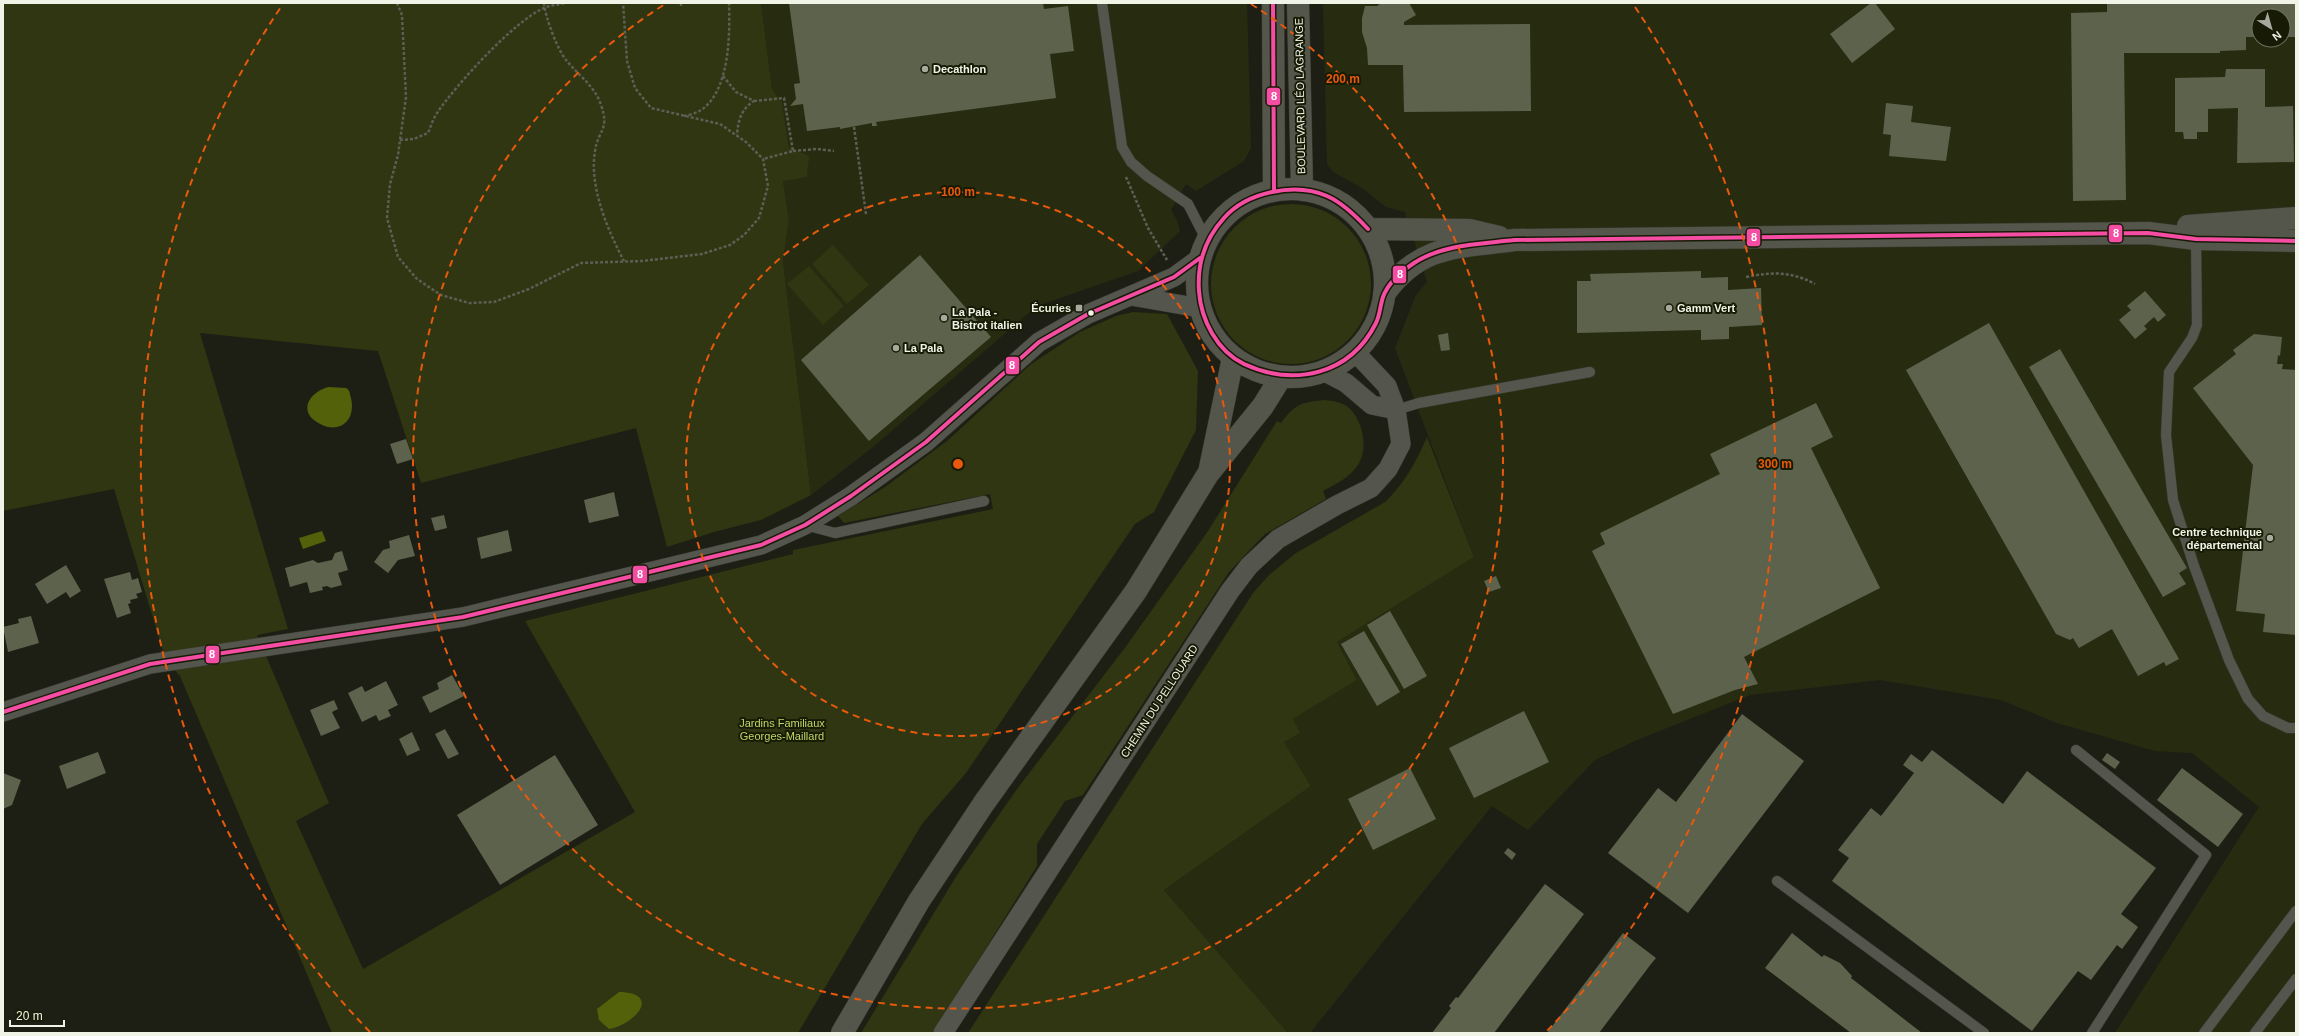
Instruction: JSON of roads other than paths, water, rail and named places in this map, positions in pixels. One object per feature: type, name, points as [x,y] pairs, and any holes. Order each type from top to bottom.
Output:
[{"type":"main road","points":[[1273,3],[1274,190]]},
{"type":"main road","name":"BOULEVARD LÉO LAGRANGE","points":[[1298,3],[1302,190]]},
{"type":"main road","points":[[1384,294],[1382,264],[1378,249],[1368,229],[1350,210],[1328,196],[1302,190],[1274,190],[1247,200],[1224,217],[1203,249],[1196,283],[1200,308],[1212,336],[1233,358],[1256,371],[1281,377],[1302,377],[1323,372],[1340,363],[1355,352],[1375,325],[1384,294],[1392,282],[1414,264],[1441,250],[1514,240],[2148,233],[2196,239],[2296,241]]},
{"type":"main road","points":[[2148,233],[2194,225],[2296,218]]},
{"type":"main road","points":[[1368,229],[1469,230],[1514,240]]},
{"type":"main road","points":[[1208,474],[1233,358]]},
{"type":"main road","points":[[842,1033],[919,901],[984,802],[1136,591],[1208,474],[1263,406],[1281,377]]},
{"type":"street","points":[[3,712],[150,664],[463,617],[761,545],[805,525],[852,496],[926,442],[1039,342],[1088,314],[1174,277],[1203,249]]},
{"type":"street","points":[[1131,296],[1200,308]]},
{"type":"street","name":"CHEMIN DU PELLOUARD","points":[[943,1033],[1226,598],[1249,566],[1278,539],[1337,505],[1371,488],[1388,469],[1401,444],[1396,410],[1387,386],[1355,352]]},
{"type":"street","points":[[1323,372],[1346,383],[1372,405],[1396,410]]},
{"type":"lane","points":[[1102,3],[1122,147],[1131,162],[1147,176],[1188,204],[1203,249]]},
{"type":"lane","points":[[2196,239],[2197,325],[2192,338],[2169,372],[2166,435],[2173,500],[2194,566],[2221,638],[2248,699],[2264,716],[2288,728],[2296,728]]},
{"type":"lane","points":[[1396,410],[1419,403],[1590,372]]},
{"type":"lane","points":[[805,525],[835,533],[984,501]]},
{"type":"lane","points":[[2076,750],[2206,855],[2092,1033]]},
{"type":"lane","points":[[1777,881],[1984,1033]]},
{"type":"lane","points":[[2204,1033],[2296,911]]},
{"type":"lane","points":[[2255,1033],[2296,979]]},
{"type":"place","name":"Decathlon","points":[[925,69]]},
{"type":"place","name":"Écuries","points":[[1079,308]]},
{"type":"place","name":"Gamm Vert","points":[[1669,308]]},
{"type":"place","name":"La Pala - Bistrot italien","points":[[944,318]]},
{"type":"place","name":"La Pala","points":[[896,348]]},
{"type":"place","name":"Centre technique départemental","points":[[2270,538]]},
{"type":"park label","name":"Jardins Familiaux Georges-Maillard","points":[[782,729]]}]
